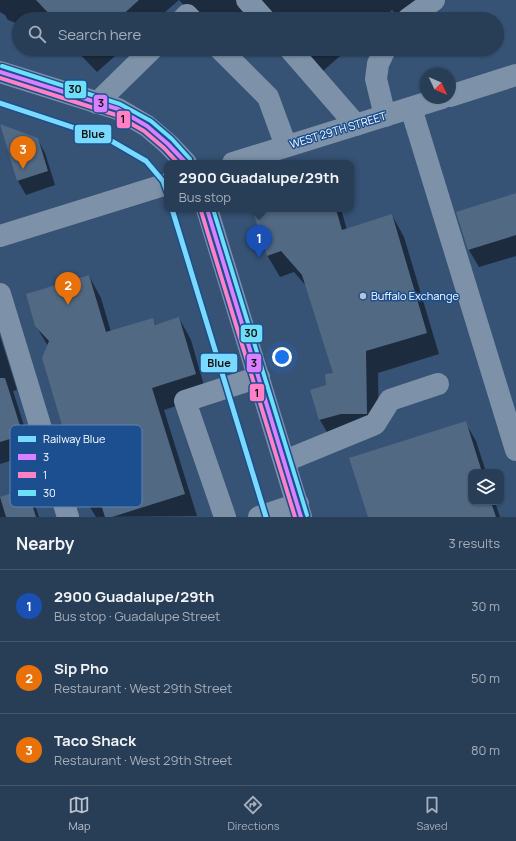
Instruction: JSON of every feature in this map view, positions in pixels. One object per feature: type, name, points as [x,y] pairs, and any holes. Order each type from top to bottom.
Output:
[{"type":"main road","points":[[0,72],[118,109],[147,126],[168,144],[183,160]]},
{"type":"main road","points":[[208,212],[300,511]]},
{"type":"street","points":[[247,0],[258,12]]},
{"type":"street","points":[[418,12],[434,0]]},
{"type":"street","points":[[97,103],[145,56]]},
{"type":"street","points":[[227,56],[268,97],[286,146]]},
{"type":"street","points":[[296,56],[356,125]]},
{"type":"street","points":[[382,56],[378,64],[376,79],[384,116]]},
{"type":"street","points":[[456,94],[516,75]]},
{"type":"street","name":"WEST 29TH STREET","points":[[242,160],[423,104]]},
{"type":"street","points":[[411,108],[510,408],[516,450]]},
{"type":"street","points":[[1,231],[164,185]]},
{"type":"street","points":[[0,294],[40,425]]},
{"type":"street","points":[[225,517],[185,401],[259,377]]},
{"type":"street","points":[[285,461],[375,424],[390,400],[438,384]]},
{"type":"street","points":[[65,507],[68,517]]},
{"type":"street","points":[[259,517],[300,511]]},
{"type":"building","points":[[36,0],[139,0],[126,12],[47,12]]},
{"type":"building","points":[[0,124],[38,138],[48,171],[17,181]]},
{"type":"building","points":[[516,193],[516,235],[468,250],[456,212]]},
{"type":"building","name":"Buffalo Exchange","points":[[253,212],[337,212],[342,230],[392,214],[427,333],[366,351],[367,414],[341,414],[319,420],[310,390],[326,385],[325,374],[333,373],[302,275],[281,251],[267,256]]},
{"type":"building","points":[[89,275],[106,332],[153,318],[155,325],[179,317],[196,374],[152,388],[185,494],[112,517],[105,517],[102,507],[142,507],[142,425],[62,425],[42,358],[49,341],[35,326],[26,294]]},
{"type":"building","points":[[0,378],[5,378],[20,425],[10,425],[10,439],[0,442]]},
{"type":"building","points":[[466,421],[481,469],[468,469],[468,505],[492,505],[496,517],[368,517],[349,458]]},
{"type":"building","points":[[10,494],[10,507],[33,507],[36,517],[6,517],[0,497]]},
{"type":"rail line","name":"Blue","points":[[0,103],[108,139],[146,161],[164,184]]},
{"type":"rail line","name":"Blue","points":[[173,212],[266,517]]},
{"type":"transit line","name":"30","points":[[2,66],[120,104],[151,121],[172,139],[190,159]]},
{"type":"transit line","name":"3","points":[[0,72],[118,109],[147,126],[168,144],[183,160]]},
{"type":"transit line","name":"1","points":[[0,78],[116,115],[144,131],[175,160]]},
{"type":"transit line","name":"1","points":[[201,212],[295,517]]},
{"type":"transit line","name":"3","points":[[208,212],[301,517]]},
{"type":"transit line","name":"30","points":[[214,212],[307,515]]},
{"type":"place","name":"Taco Shack","points":[[23,169]]},
{"type":"place","name":"2900 Guadalupe/29th","points":[[259,258]]},
{"type":"place","name":"Buffalo Exchange","points":[[363,296]]},
{"type":"place","name":"Sip Pho","points":[[68,305]]}]
